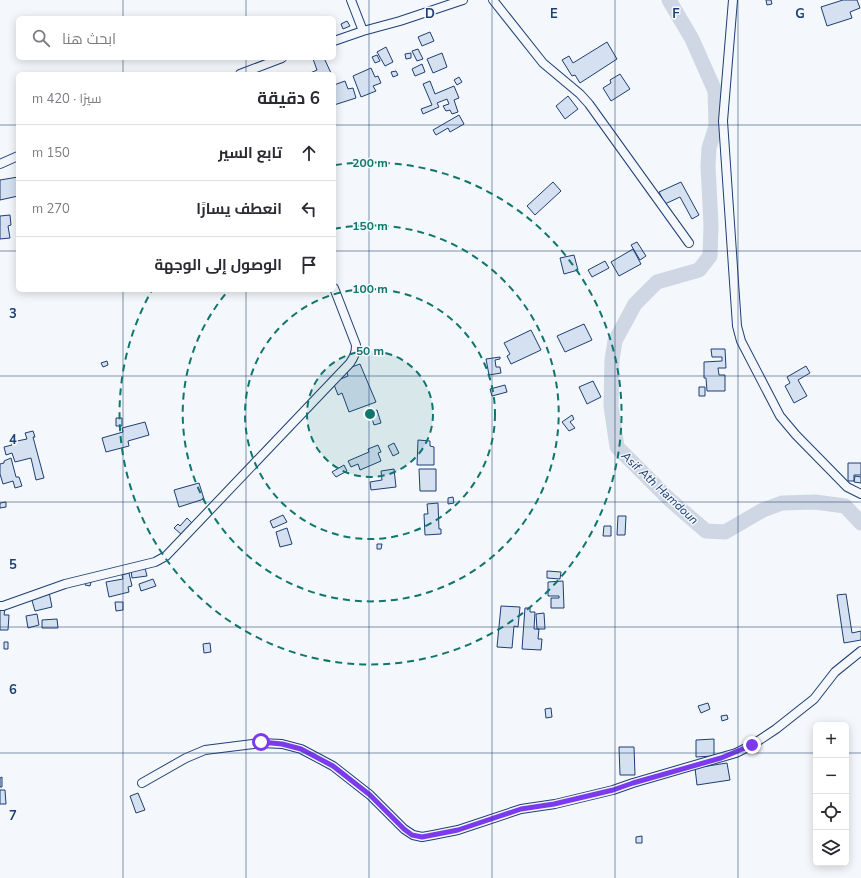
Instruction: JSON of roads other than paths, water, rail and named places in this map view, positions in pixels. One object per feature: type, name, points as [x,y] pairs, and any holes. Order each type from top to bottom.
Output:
[{"type":"street","points":[[351,0],[363,31]]},
{"type":"street","points":[[336,40],[463,0]]},
{"type":"street","points":[[493,0],[543,63],[580,94],[589,104],[689,242]]},
{"type":"street","points":[[733,0],[723,121],[737,326],[741,341],[780,416],[796,435],[847,487],[861,494]]},
{"type":"street","points":[[245,72],[277,60]]},
{"type":"street","points":[[0,164],[16,157]]},
{"type":"street","points":[[0,606],[65,584],[155,562],[166,556],[354,358],[356,345],[336,292]]},
{"type":"street","points":[[142,784],[186,758],[205,750],[261,742],[282,744],[301,749],[333,766],[370,795],[412,835],[422,837],[433,835],[458,830],[521,809],[554,804],[613,790],[736,753],[752,745],[776,729],[814,699],[835,672],[861,651]]},
{"type":"waterway","name":"Asif Ath Hamdoun","points":[[669,0],[692,39],[715,91],[716,126],[709,148],[708,166],[711,225],[710,256],[699,270],[657,282],[635,304],[615,341],[612,360],[611,406],[617,447],[670,500],[706,531],[725,532],[763,510],[782,503],[815,502],[845,506],[861,523]]}]
